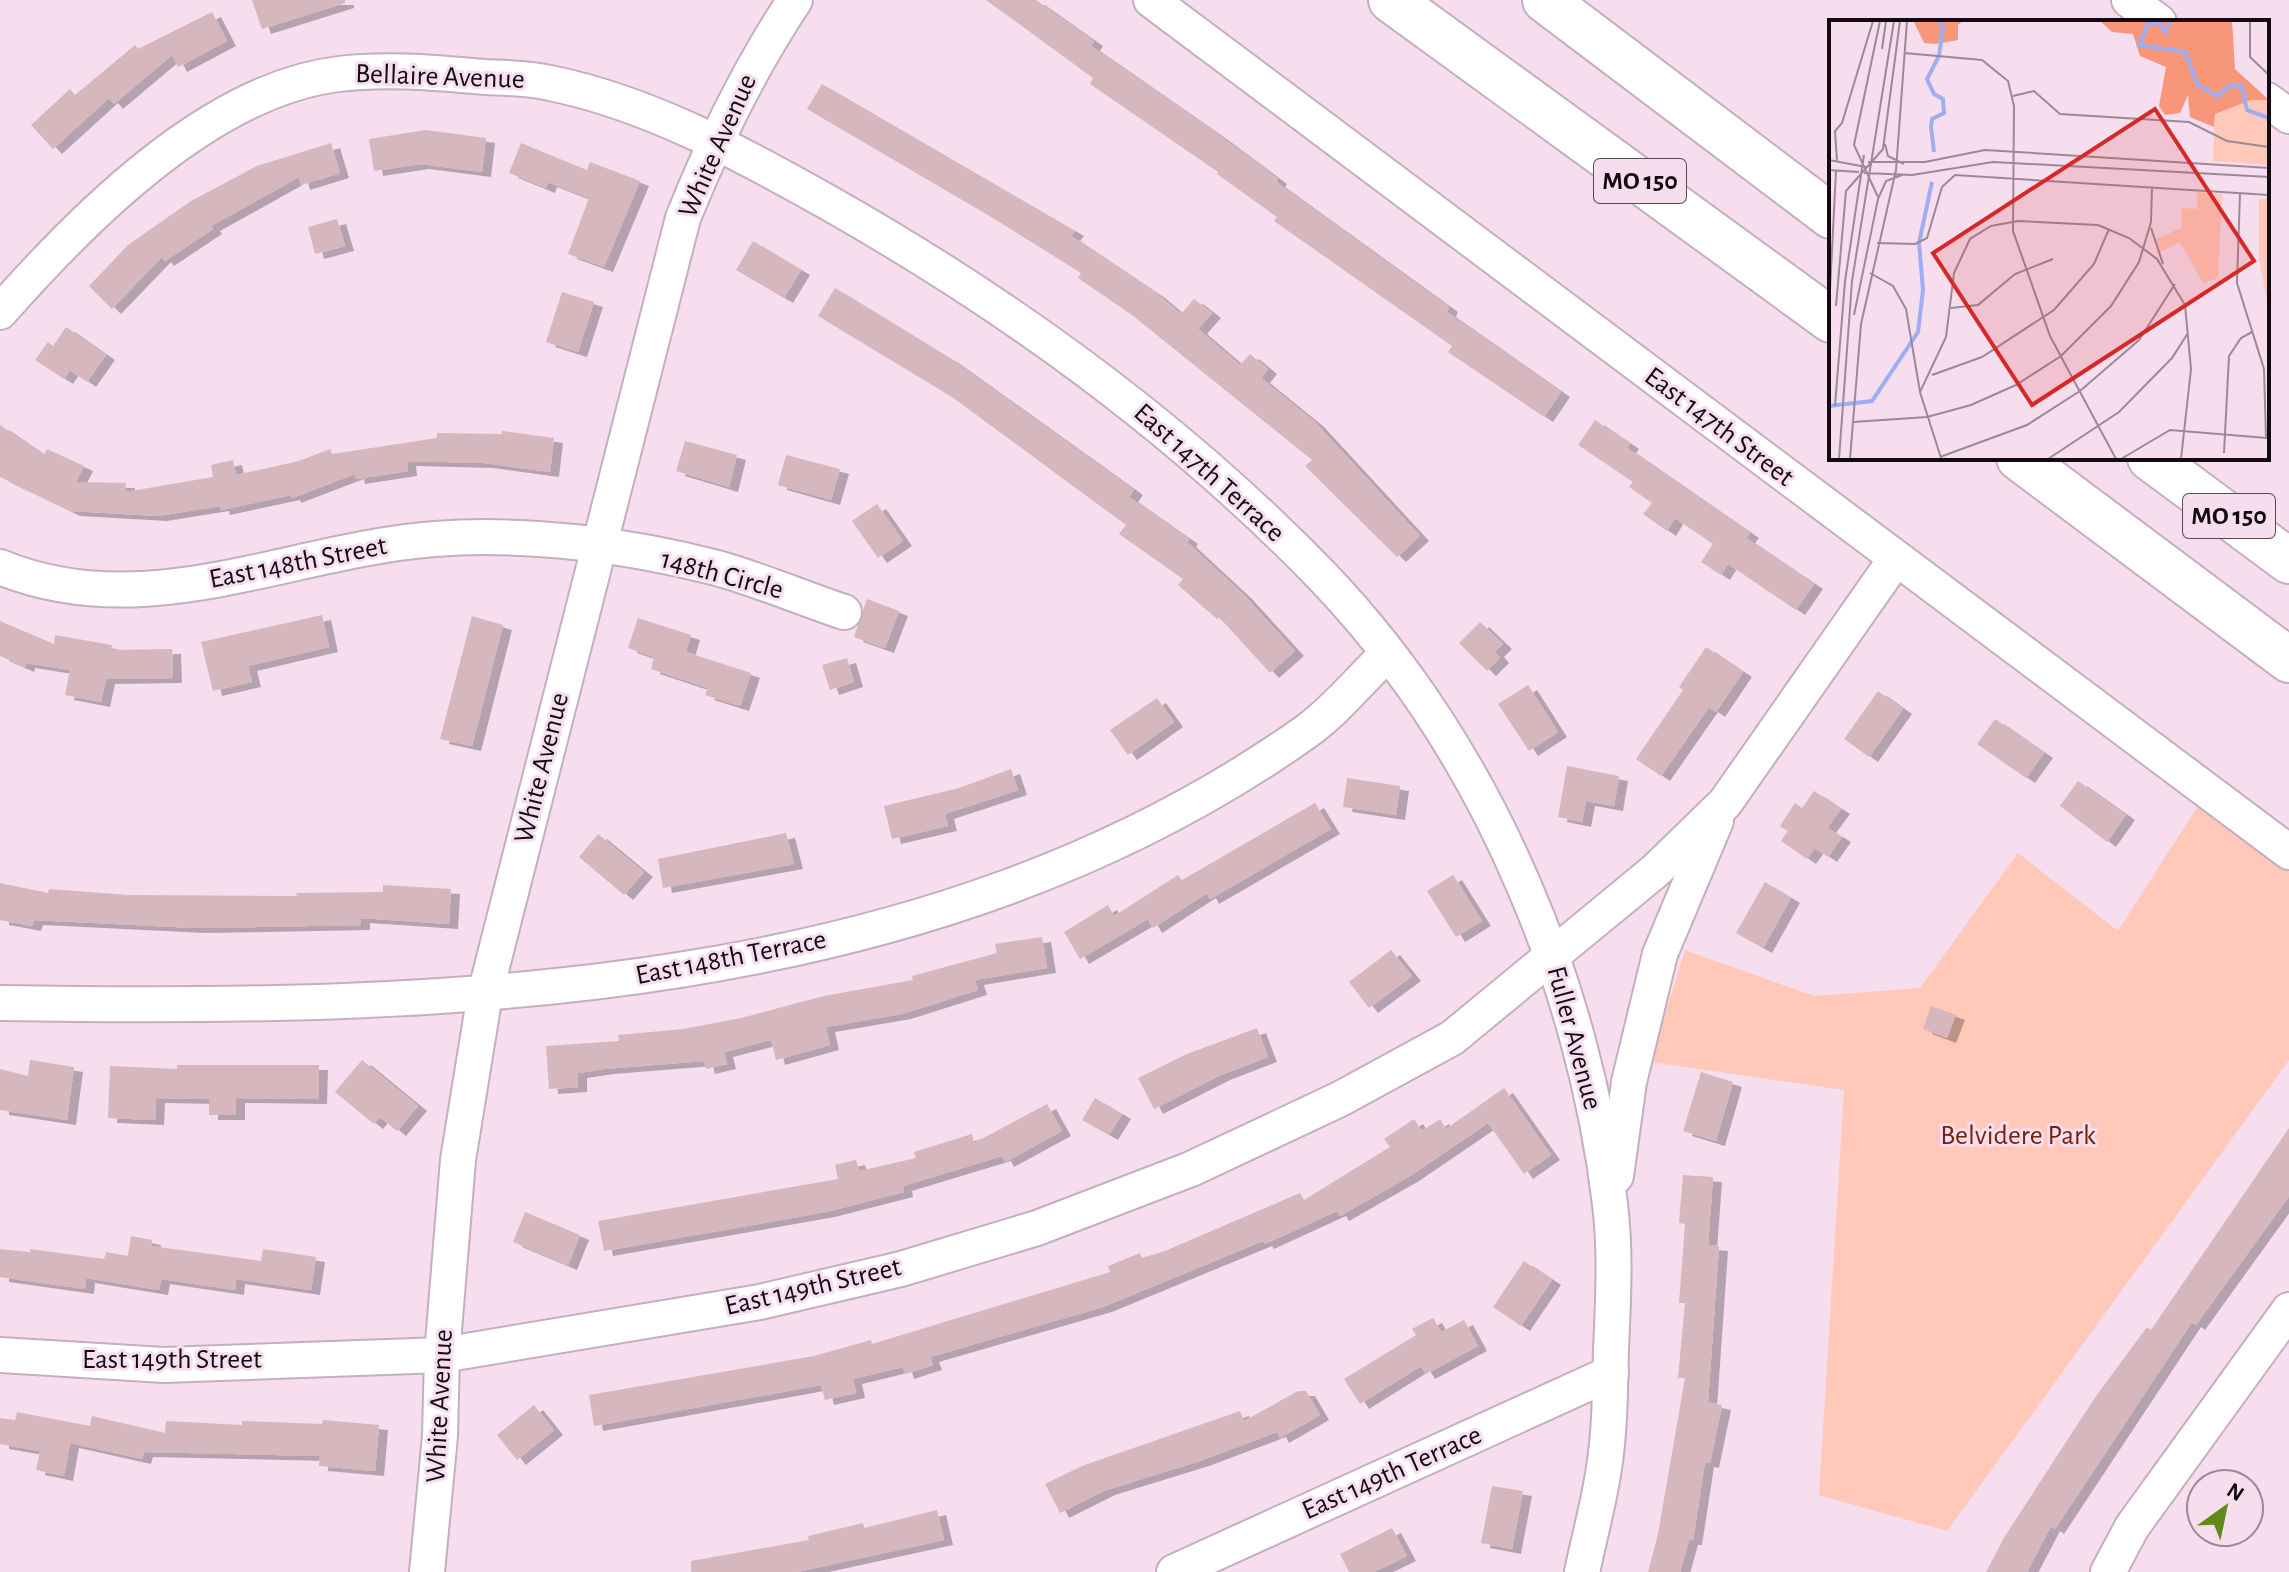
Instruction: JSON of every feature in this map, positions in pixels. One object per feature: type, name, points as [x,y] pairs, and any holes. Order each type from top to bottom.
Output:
[{"type":"main road","name":"MO 150","points":[[1391,0],[1829,319]]},
{"type":"main road","name":"MO 150","points":[[1545,0],[1829,214]]},
{"type":"main road","name":"MO 150","points":[[2022,460],[2289,660]]},
{"type":"main road","name":"MO 150","points":[[2153,460],[2289,561]]},
{"type":"street","name":"White Avenue","points":[[427,1572],[440,1436],[442,1355],[458,1160],[485,994],[683,218],[713,143],[763,47],[795,0]]},
{"type":"street","name":"East 147th Street","points":[[1151,0],[2289,852]]},
{"type":"street","points":[[2129,0],[2156,20]]},
{"type":"street","name":"Bellaire Avenue","points":[[0,312],[56,249],[186,137],[257,97],[335,74],[417,71],[546,82],[609,99],[713,143]]},
{"type":"street","points":[[2269,101],[2289,116]]},
{"type":"street","name":"East 147th Terrace","points":[[713,143],[769,169],[926,260],[1112,387],[1181,445],[1326,580],[1387,654],[1443,731],[1468,773],[1522,881],[1552,953]]},
{"type":"street","name":"East 148th Street","points":[[0,567],[79,591],[219,582],[376,547],[434,539],[493,538],[598,546]]},
{"type":"street","name":"148th Circle","points":[[598,546],[717,568],[844,612]]},
{"type":"street","name":"Fuller Avenue","points":[[1611,1208],[1594,1105],[1552,953],[1655,871],[1725,803],[1895,560]]},
{"type":"street","name":"East 148th Terrace","points":[[0,1003],[160,1006],[485,994],[607,982],[740,960],[870,929],[1009,885],[1114,842],[1215,789],[1310,729],[1387,654]]},
{"type":"street","name":"Fuller Avenue","points":[[1582,1572],[1604,1466],[1611,1373],[1611,1208],[1629,1082],[1660,954],[1725,803]]},
{"type":"street","name":"East 149th Street","points":[[0,1355],[164,1365],[442,1355],[760,1302],[901,1269],[1037,1228],[1191,1169],[1340,1099],[1452,1038],[1552,953]]},
{"type":"street","points":[[2108,1572],[2141,1514],[2289,1310]]},
{"type":"street","name":"East 149th Terrace","points":[[1174,1572],[1611,1373]]},
{"type":"green space","name":"Belvidere Park","points":[[2199,804],[2289,871],[2289,1060],[1947,1531],[1819,1495],[1844,1090],[1650,1062],[1685,950],[1814,996],[1920,988],[2018,853],[2118,931]]},
{"type":"building","points":[[252,0],[345,0],[345,3],[262,29]]},
{"type":"building","points":[[986,0],[1036,0],[1094,41],[1091,46],[1215,132],[1278,179],[1276,182],[1449,307],[1447,312],[1561,392],[1544,417],[1448,352],[1452,346],[1274,221],[1277,217],[1218,172],[1090,84],[1093,78]]},
{"type":"building","points":[[212,12],[227,41],[178,67],[172,55],[114,104],[109,98],[53,149],[31,125],[70,89],[75,95],[135,45],[138,49]]},
{"type":"building","points":[[822,84],[1075,231],[1071,236],[1156,293],[1181,314],[1194,299],[1212,313],[1198,329],[1240,365],[1250,354],[1268,369],[1261,378],[1315,422],[1420,536],[1397,557],[1305,466],[1312,460],[1132,315],[1078,278],[1081,273],[807,109]]},
{"type":"building","points":[[426,130],[486,138],[482,172],[420,164],[374,171],[369,139]]},
{"type":"building","points":[[331,143],[340,173],[301,185],[299,177],[211,226],[213,229],[165,261],[162,257],[112,309],[89,286],[128,245],[191,201],[257,166]]},
{"type":"building","points":[[521,143],[587,170],[590,162],[640,181],[604,267],[568,254],[589,198],[548,182],[546,188],[509,173]]},
{"type":"building","points":[[337,219],[345,246],[315,254],[308,227]]},
{"type":"building","points":[[753,241],[801,270],[784,298],[736,270]]},
{"type":"building","points":[[835,288],[951,359],[1134,490],[1129,497],[1189,539],[1187,542],[1243,594],[1295,651],[1270,673],[1219,617],[1217,619],[1178,585],[1183,579],[1119,534],[1126,525],[952,397],[818,316]]},
{"type":"building","points":[[562,292],[594,302],[578,352],[546,342]]},
{"type":"building","points":[[66,327],[106,355],[87,382],[70,370],[64,379],[35,360],[48,342],[53,346]]},
{"type":"building","points":[[1595,420],[1630,444],[1627,448],[1750,533],[1746,538],[1814,584],[1796,610],[1728,564],[1721,575],[1701,562],[1713,544],[1675,518],[1667,531],[1643,514],[1652,503],[1629,487],[1633,482],[1578,445]]},
{"type":"building","points":[[0,425],[44,455],[47,449],[84,466],[76,482],[126,483],[125,492],[213,477],[211,465],[233,460],[236,475],[299,461],[330,449],[332,454],[437,438],[437,433],[502,434],[502,431],[554,438],[550,472],[484,463],[407,461],[408,471],[356,479],[355,474],[292,498],[291,495],[221,510],[220,506],[158,516],[71,511],[0,477]]},
{"type":"building","points":[[685,441],[737,455],[729,487],[676,471]]},
{"type":"building","points":[[786,455],[840,469],[831,500],[778,485]]},
{"type":"building","points":[[877,504],[903,541],[878,558],[852,521]]},
{"type":"building","points":[[867,599],[899,611],[885,648],[854,637]]},
{"type":"building","points":[[322,615],[329,647],[248,666],[252,682],[213,691],[201,642]]},
{"type":"building","points":[[472,616],[503,625],[472,746],[440,739]]},
{"type":"building","points":[[638,618],[691,635],[686,652],[751,673],[740,706],[705,695],[708,688],[651,669],[654,657],[628,648]]},
{"type":"building","points":[[0,621],[54,644],[55,635],[112,645],[111,650],[172,649],[173,678],[106,679],[101,702],[65,695],[70,670],[26,663],[25,667],[0,656]]},
{"type":"building","points":[[1480,622],[1503,644],[1495,652],[1500,658],[1487,671],[1459,643]]},
{"type":"building","points":[[1706,647],[1743,672],[1716,712],[1709,707],[1661,776],[1636,759],[1683,690],[1679,687]]},
{"type":"building","points":[[847,658],[854,682],[830,690],[822,665]]},
{"type":"building","points":[[1528,685],[1558,732],[1529,751],[1498,704]]},
{"type":"building","points":[[1878,691],[1903,709],[1869,757],[1844,739]]},
{"type":"building","points":[[1157,698],[1174,722],[1128,755],[1110,730]]},
{"type":"building","points":[[1995,719],[2044,753],[2026,778],[1977,744]]},
{"type":"building","points":[[1567,766],[1619,776],[1614,806],[1586,801],[1582,822],[1558,817]]},
{"type":"building","points":[[1011,769],[1018,790],[945,814],[948,826],[892,839],[884,806],[959,788]]},
{"type":"building","points":[[1347,778],[1400,786],[1396,815],[1343,807]]},
{"type":"building","points":[[2078,781],[2126,815],[2107,842],[2060,806]]},
{"type":"building","points":[[1814,791],[1841,809],[1827,828],[1842,837],[1828,857],[1815,848],[1807,859],[1781,841],[1788,831],[1780,826],[1795,803],[1802,808]]},
{"type":"building","points":[[1315,803],[1331,829],[1210,899],[1207,893],[1153,928],[1148,919],[1080,959],[1064,932],[1108,905],[1114,916],[1178,875],[1182,880]]},
{"type":"building","points":[[786,833],[794,864],[663,888],[658,859]]},
{"type":"building","points":[[598,834],[644,872],[624,895],[579,857]]},
{"type":"building","points":[[1453,875],[1482,921],[1456,937],[1427,891]]},
{"type":"building","points":[[1765,882],[1791,898],[1763,948],[1736,933]]},
{"type":"building","points":[[0,883],[48,893],[49,889],[128,895],[297,896],[296,893],[383,892],[383,885],[451,889],[449,924],[361,918],[361,925],[196,928],[34,920],[32,926],[0,920]]},
{"type":"building","points":[[1042,937],[1047,968],[975,980],[978,990],[902,1014],[826,1027],[830,1045],[776,1060],[771,1040],[724,1052],[727,1064],[706,1069],[704,1061],[605,1069],[578,1073],[578,1087],[549,1089],[546,1046],[619,1041],[618,1035],[683,1029],[741,1018],[824,996],[913,980],[912,976],[997,953],[995,944]]},
{"type":"building","points":[[1391,950],[1412,976],[1369,1008],[1349,982]]},
{"type":"building","points":[[1931,1006],[1956,1015],[1947,1038],[1923,1029]]},
{"type":"building","points":[[1257,1028],[1268,1057],[1221,1075],[1154,1109],[1138,1078],[1187,1054]]},
{"type":"building","points":[[30,1060],[74,1067],[67,1120],[0,1110],[0,1069],[28,1076]]},
{"type":"building","points":[[362,1060],[418,1106],[397,1131],[380,1117],[374,1124],[335,1092]]},
{"type":"building","points":[[177,1065],[319,1065],[318,1099],[236,1098],[236,1115],[209,1115],[209,1099],[156,1098],[155,1120],[108,1118],[110,1066],[177,1069]]},
{"type":"building","points":[[1701,1072],[1733,1082],[1716,1141],[1683,1131]]},
{"type":"building","points":[[1504,1088],[1551,1155],[1524,1174],[1488,1123],[1410,1176],[1340,1216],[1337,1211],[1265,1244],[1263,1241],[1103,1307],[930,1357],[933,1365],[905,1374],[903,1367],[853,1379],[856,1393],[825,1400],[821,1385],[594,1426],[589,1395],[814,1356],[871,1340],[872,1344],[1110,1272],[1108,1266],[1140,1253],[1142,1258],[1165,1251],[1300,1193],[1304,1200],[1390,1147],[1384,1139],[1414,1119],[1422,1131],[1440,1119],[1446,1129]]},
{"type":"building","points":[[1095,1098],[1122,1114],[1109,1135],[1082,1120]]},
{"type":"building","points":[[1047,1104],[1062,1131],[1005,1162],[1002,1156],[903,1186],[904,1192],[826,1212],[604,1251],[598,1221],[838,1179],[835,1165],[856,1160],[859,1171],[916,1158],[914,1152],[972,1134],[974,1143]]},
{"type":"building","points":[[2289,1128],[2289,1196],[2196,1325],[2192,1322],[2055,1529],[2051,1526],[2027,1572],[1986,1572],[2005,1536],[2096,1396],[2147,1327],[2151,1330]]},
{"type":"building","points":[[1683,1175],[1713,1177],[1708,1245],[1719,1246],[1708,1402],[1722,1405],[1710,1463],[1705,1462],[1693,1540],[1689,1540],[1680,1572],[1648,1572],[1658,1534],[1685,1378],[1678,1378],[1685,1303],[1679,1303],[1685,1224],[1679,1223]]},
{"type":"building","points":[[525,1212],[580,1235],[568,1265],[513,1242]]},
{"type":"building","points":[[131,1236],[152,1240],[151,1246],[261,1261],[263,1249],[316,1257],[311,1290],[236,1279],[235,1290],[161,1279],[159,1290],[86,1278],[85,1289],[0,1277],[0,1249],[30,1252],[30,1249],[104,1259],[106,1252],[128,1256]]},
{"type":"building","points":[[1524,1261],[1552,1280],[1521,1326],[1493,1307]]},
{"type":"building","points":[[1433,1318],[1441,1332],[1464,1320],[1478,1346],[1426,1374],[1421,1366],[1360,1404],[1344,1379],[1416,1335],[1412,1329]]},
{"type":"building","points":[[1298,1391],[1306,1391],[1320,1415],[1280,1438],[1277,1432],[1200,1461],[1106,1490],[1060,1513],[1045,1484],[1082,1466],[1240,1411],[1244,1421]]},
{"type":"building","points":[[534,1405],[554,1430],[517,1460],[497,1435]]},
{"type":"building","points":[[17,1412],[90,1426],[92,1416],[165,1433],[166,1421],[242,1425],[242,1421],[322,1424],[323,1420],[379,1425],[375,1471],[319,1466],[320,1456],[144,1452],[142,1459],[70,1443],[64,1476],[36,1470],[40,1451],[0,1444],[0,1418],[15,1420]]},
{"type":"building","points":[[1492,1486],[1523,1491],[1512,1549],[1481,1543]]},
{"type":"building","points":[[937,1510],[944,1540],[797,1572],[691,1572],[691,1561],[809,1540],[808,1536],[863,1523],[864,1528]]},
{"type":"building","points":[[1392,1528],[1407,1556],[1374,1572],[1349,1572],[1340,1554]]}]
